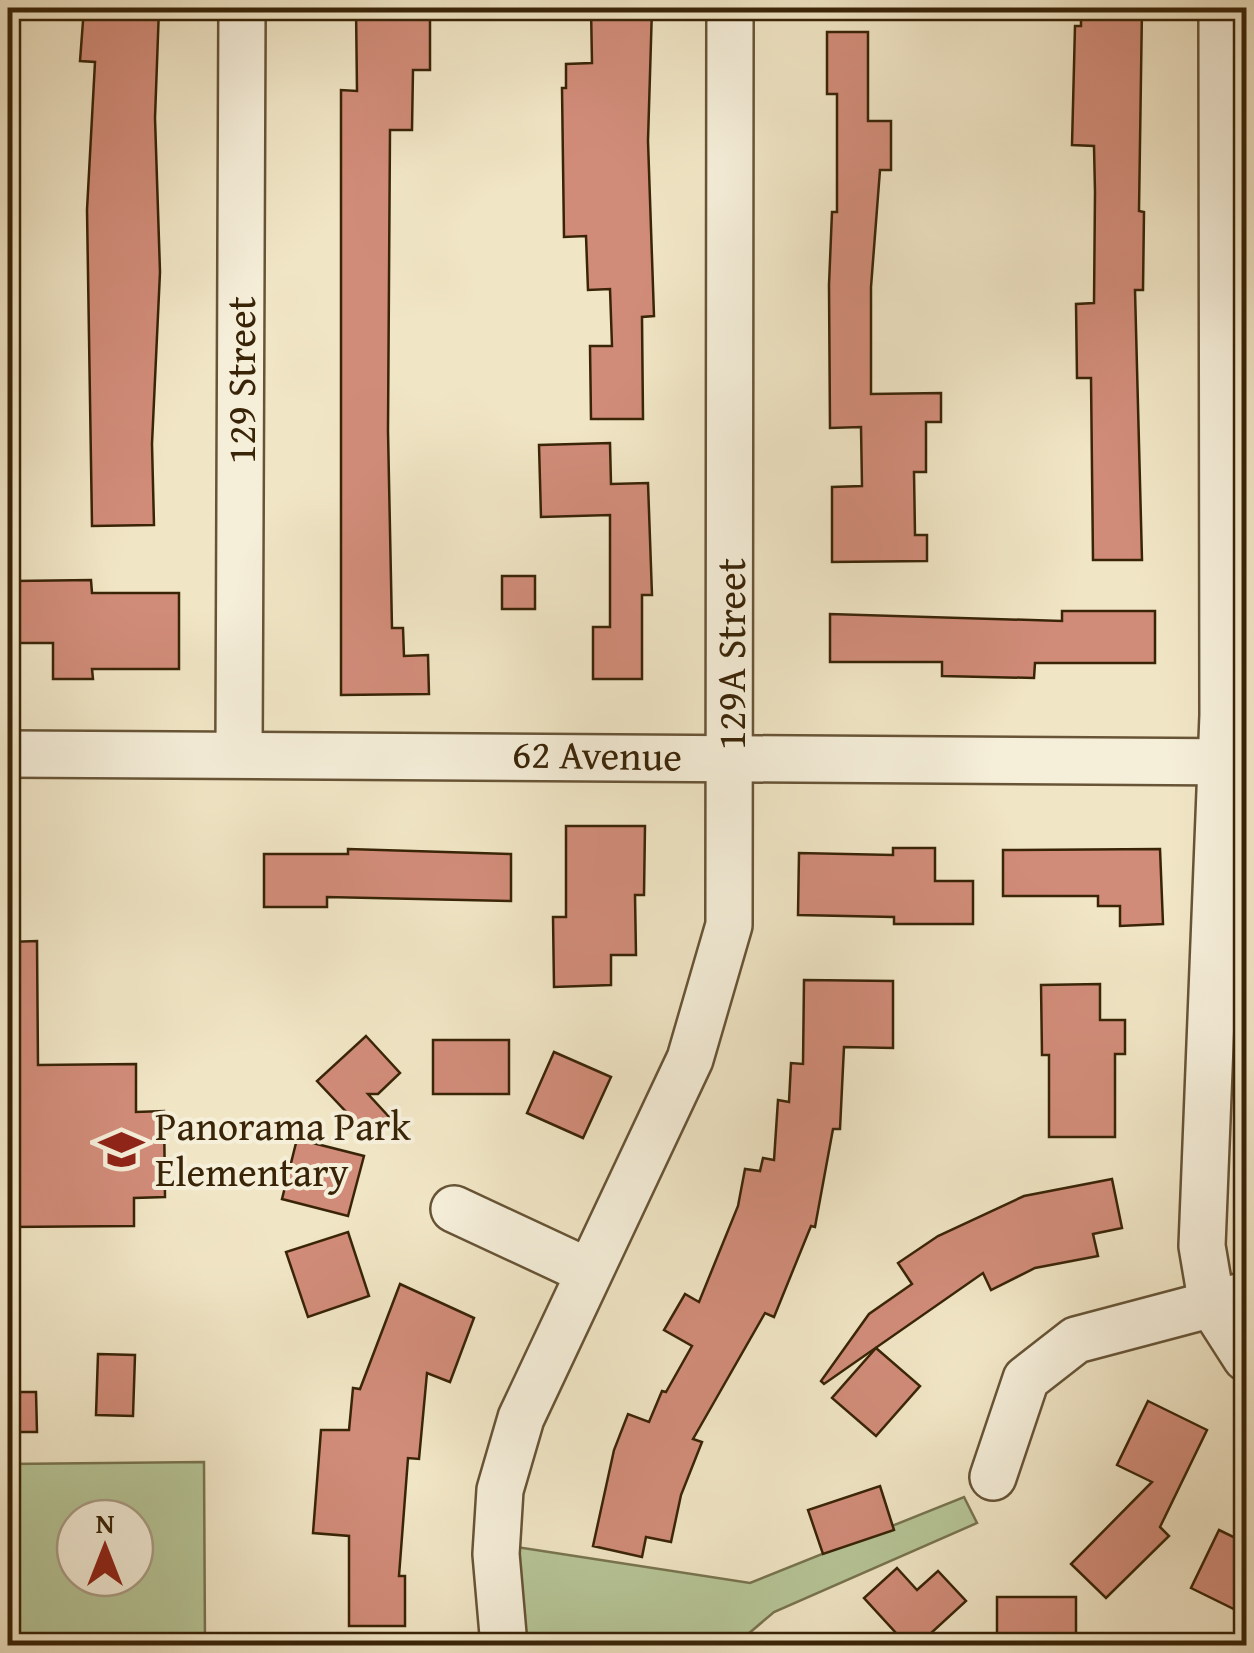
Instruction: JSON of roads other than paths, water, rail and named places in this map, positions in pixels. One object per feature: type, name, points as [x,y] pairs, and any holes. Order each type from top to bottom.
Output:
[{"type":"street","name":"129 Street","points":[[240,752],[242,8]]},
{"type":"street","name":"129A Street","points":[[504,1646],[496,1554],[500,1490],[521,1418],[690,1059],[729,925],[730,8]]},
{"type":"street","points":[[1222,8],[1234,762],[1202,1246],[1229,1300],[1246,1358]]},
{"type":"street","name":"62 Avenue","points":[[8,754],[240,752],[1234,762]]},
{"type":"street","points":[[454,1209],[587,1271]]},
{"type":"street","points":[[992,1477],[1026,1380],[1076,1340],[1229,1300]]},
{"type":"place","name":"Panorama Park Elementary","points":[[122,1149]]}]
